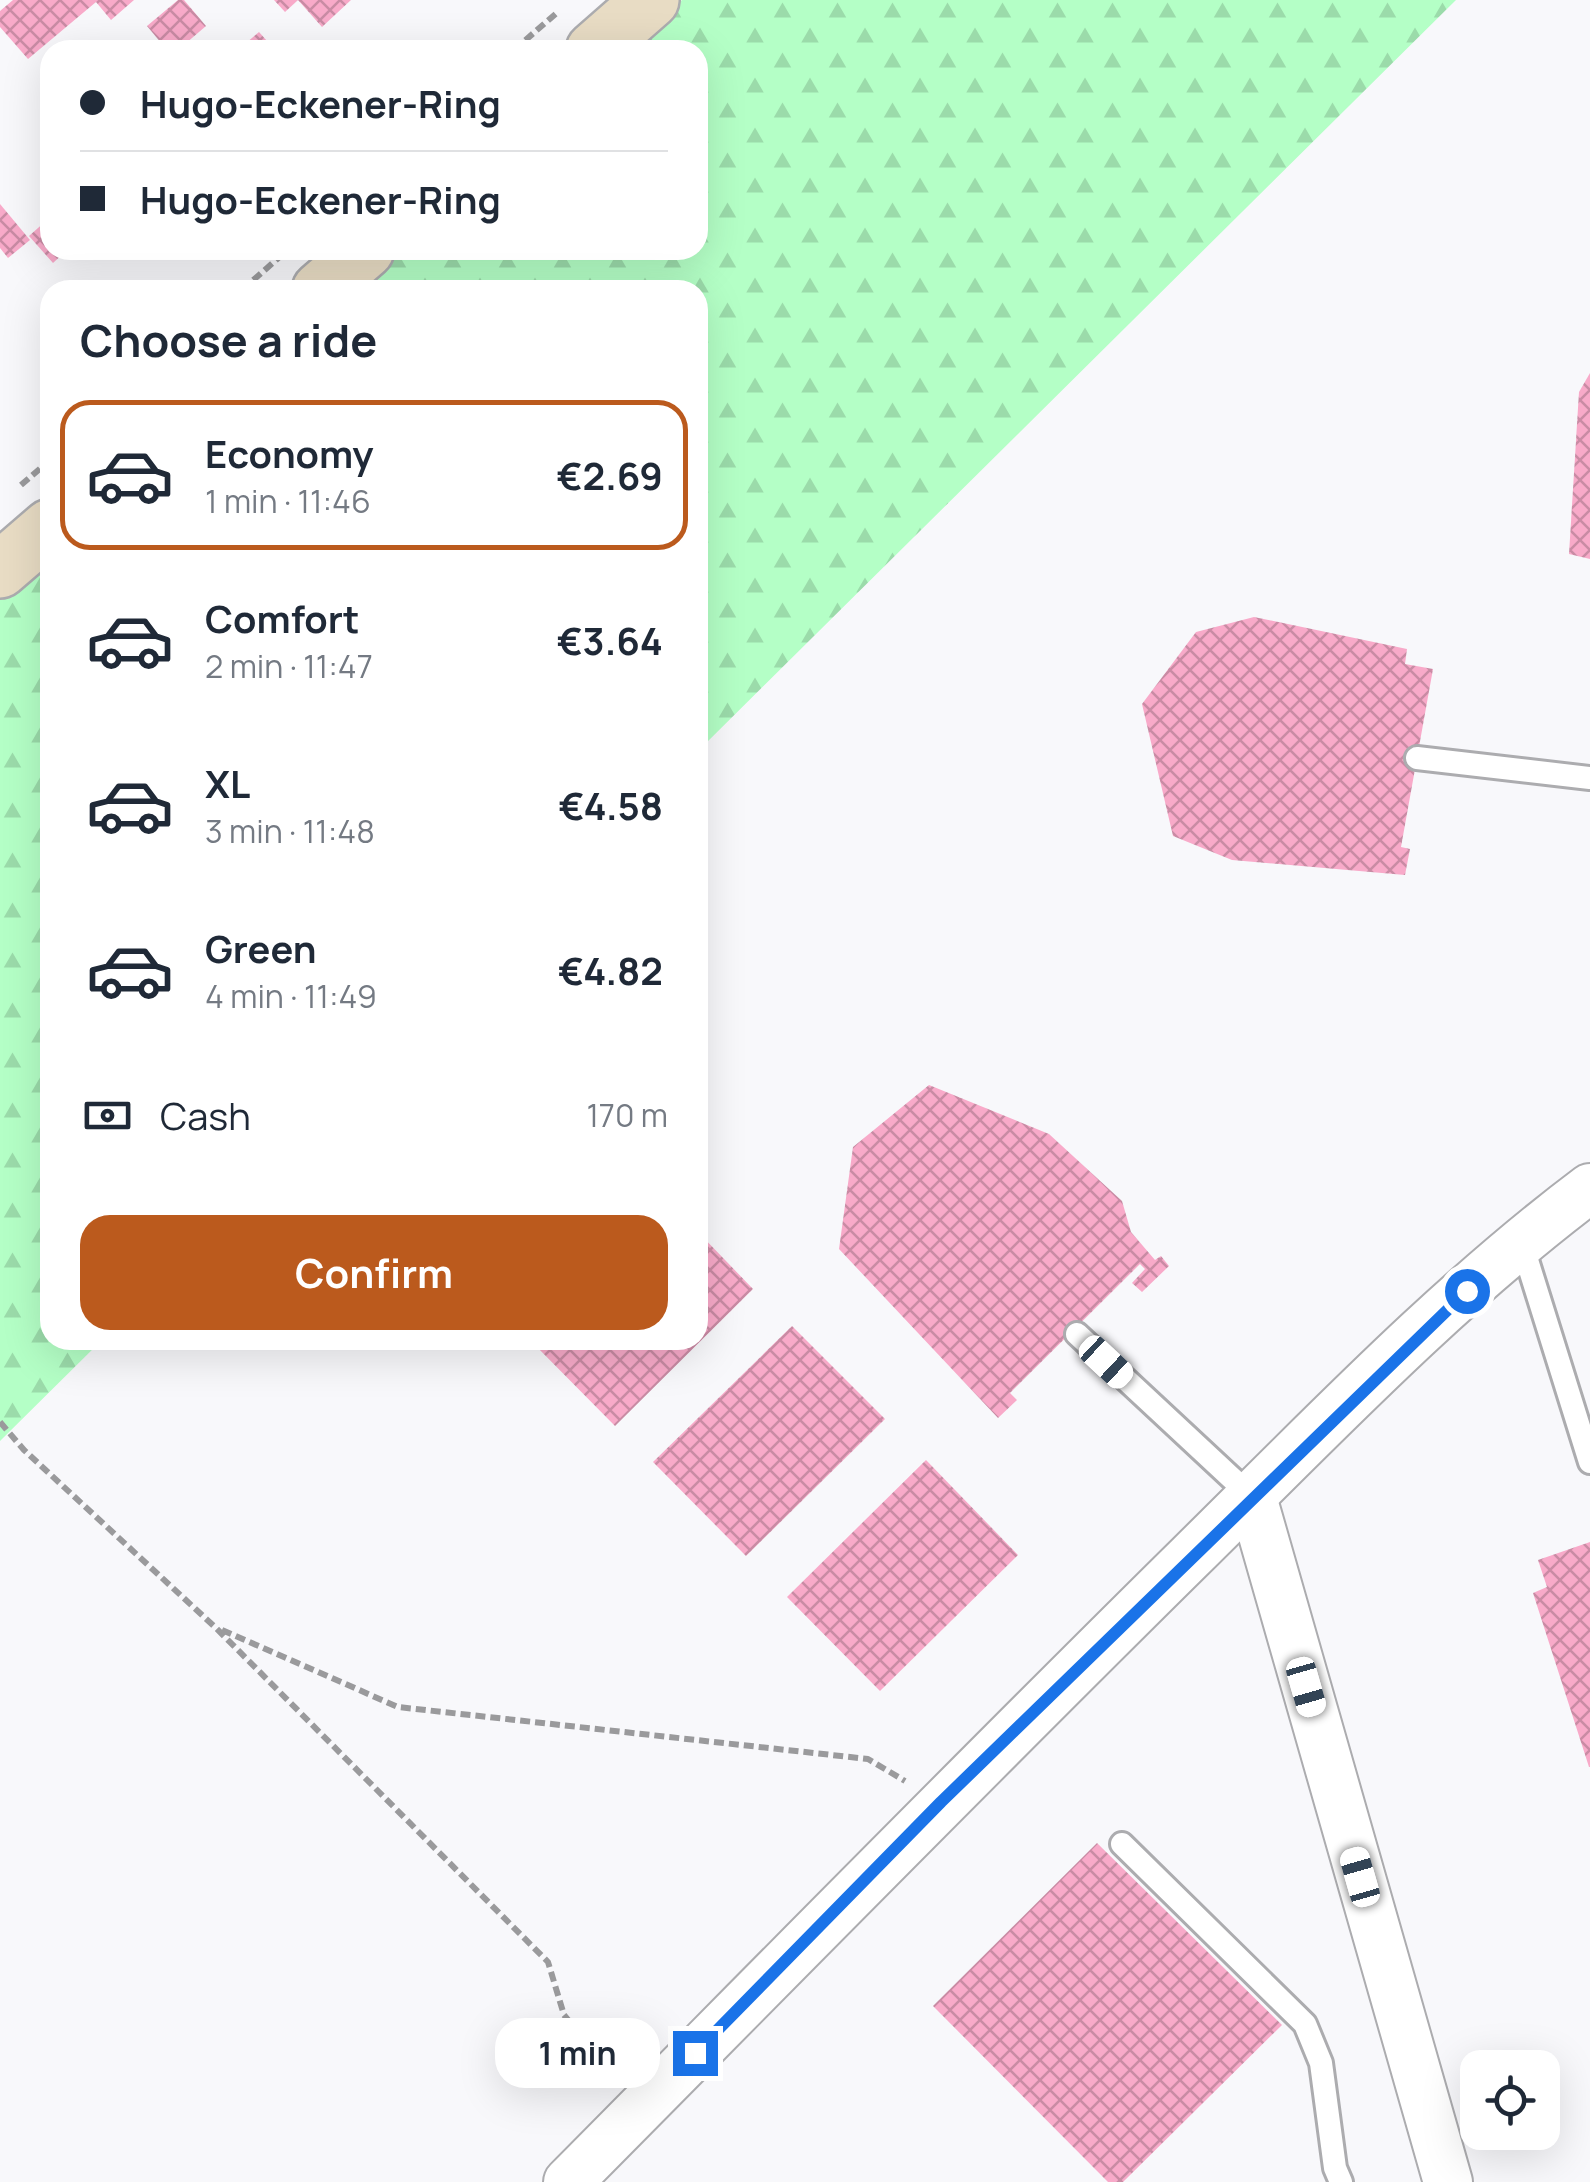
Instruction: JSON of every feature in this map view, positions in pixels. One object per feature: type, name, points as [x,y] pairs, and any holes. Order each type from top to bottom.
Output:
[{"type":"main road","points":[[605,40],[651,0]]},
{"type":"main road","points":[[332,280],[354,260]]},
{"type":"main road","points":[[0,570],[40,535]]},
{"type":"street","points":[[568,2182],[941,1802],[1252,1496],[1521,1240],[1590,1188]]},
{"type":"street","points":[[1252,1496],[1448,2182]]},
{"type":"lane","points":[[1417,758],[1590,778]]},
{"type":"lane","points":[[1521,1240],[1590,1462]]},
{"type":"lane","points":[[1077,1334],[1252,1496]]},
{"type":"lane","points":[[1122,1844],[1305,2024],[1321,2062],[1335,2168],[1341,2182]]},
{"type":"path","points":[[525,40],[571,0]]},
{"type":"path","points":[[254,280],[276,260]]},
{"type":"path","points":[[0,1422],[24,1450],[216,1628],[548,1962],[564,2014],[641,2108]]},
{"type":"path","points":[[216,1628],[398,1708],[868,1759],[941,1802]]},
{"type":"green space","points":[[682,0],[1456,0],[708,741],[708,280],[362,280],[386,260],[708,260],[708,40],[636,40]]},
{"type":"green space","points":[[40,563],[40,1350],[92,1350],[0,1441],[0,598]]},
{"type":"building","points":[[13,0],[134,0],[111,20],[96,2],[51,40],[40,40],[40,49],[28,59],[0,27],[0,11]]},
{"type":"building","points":[[178,0],[184,0],[206,26],[190,40],[159,40],[147,26]]},
{"type":"building","points":[[274,0],[298,0],[285,12]]},
{"type":"building","points":[[298,0],[351,0],[322,27]]},
{"type":"building","points":[[259,32],[266,40],[250,40]]},
{"type":"building","points":[[0,204],[30,240],[8,258],[0,248]]},
{"type":"building","points":[[40,226],[40,248],[29,236]]},
{"type":"building","points":[[1590,373],[1590,559],[1569,554],[1579,392]]},
{"type":"building","points":[[1254,617],[1407,649],[1405,664],[1433,669],[1401,847],[1410,849],[1405,875],[1232,860],[1173,836],[1142,704],[1196,632]]},
{"type":"building","points":[[929,1085],[1049,1134],[1122,1201],[1131,1232],[1155,1260],[1161,1256],[1169,1266],[1142,1292],[1132,1283],[1145,1269],[1140,1264],[1010,1393],[1017,1400],[998,1418],[839,1249],[853,1147]]},
{"type":"building","points":[[708,1242],[753,1289],[708,1334]]},
{"type":"building","points":[[792,1326],[885,1419],[746,1556],[653,1462]]},
{"type":"building","points":[[540,1350],[692,1350],[615,1426]]},
{"type":"building","points":[[926,1460],[1018,1555],[880,1691],[787,1597]]},
{"type":"building","points":[[1590,1542],[1589,1767],[1533,1593],[1547,1587],[1538,1560]]},
{"type":"building","points":[[1097,1843],[1282,2025],[1123,2182],[1108,2182],[933,2006]]},
{"type":"route","points":[[695,2053],[941,1802],[1467,1291]]}]
